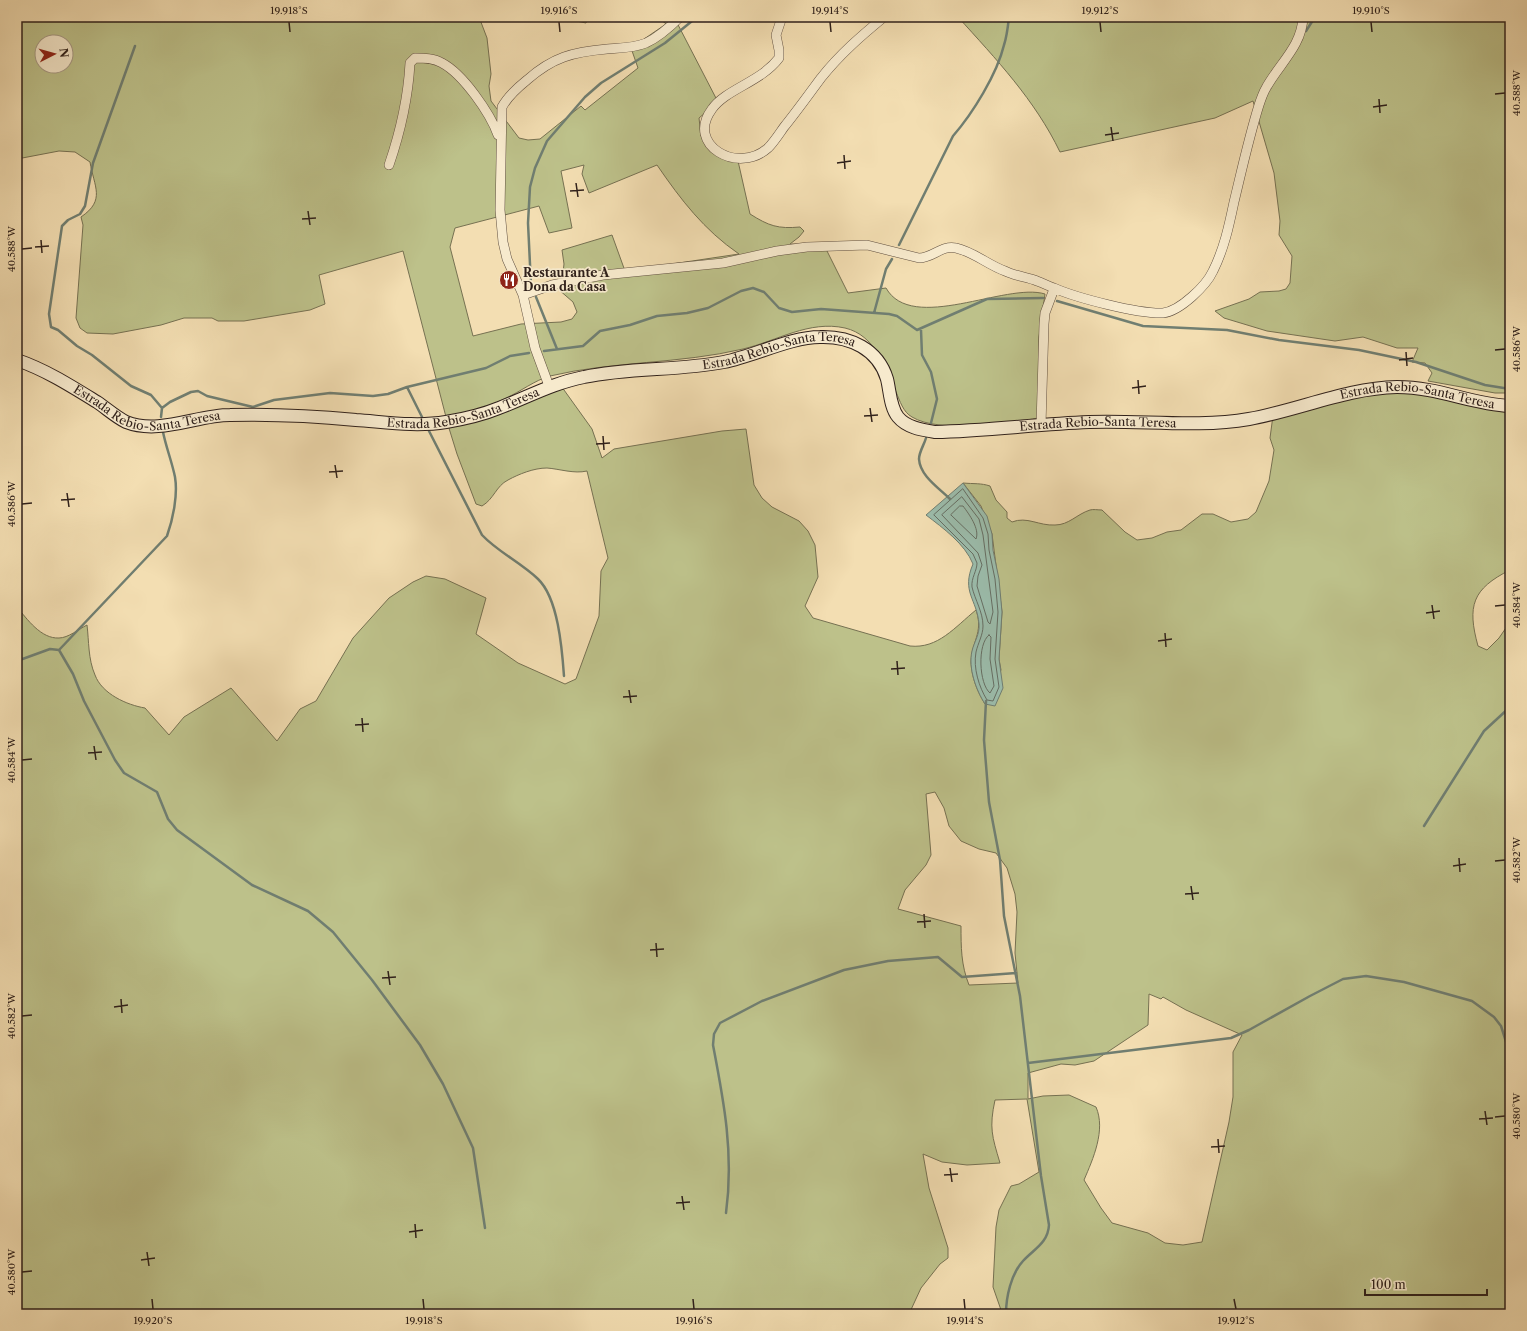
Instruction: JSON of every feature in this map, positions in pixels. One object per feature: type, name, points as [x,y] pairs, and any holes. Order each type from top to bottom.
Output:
[{"type":"street","points":[[549,386],[535,348],[523,294],[507,258],[502,236],[500,210],[500,140],[501,116],[505,101],[540,68],[555,60],[571,54],[634,47],[646,43],[658,36],[680,17]]},
{"type":"street","points":[[782,17],[776,35],[780,54],[776,63],[762,75],[718,102],[708,114],[705,126],[707,139],[716,151],[726,157],[733,159],[749,158],[767,148],[837,58],[884,17]]},
{"type":"street","points":[[523,294],[552,285],[603,275],[723,263],[777,251],[808,247],[856,245],[875,247],[919,258],[926,257],[940,249],[954,247],[964,250],[1005,271],[1038,281],[1054,288],[1101,302],[1134,309],[1164,313],[1180,305],[1203,286],[1212,273],[1221,254],[1259,105],[1266,88],[1298,39],[1303,25],[1303,17]]},
{"type":"street","points":[[389,165],[403,120],[409,86],[410,63],[415,58],[435,60],[453,71],[486,110],[500,140]]},
{"type":"street","points":[[1041,425],[1044,318],[1054,288]]},
{"type":"street","name":"Estrada Rebio-Santa Teresa","points":[[17,360],[34,366],[65,382],[126,422],[142,425],[171,424],[226,415],[314,416],[421,425],[443,423],[498,409],[549,386],[584,376],[721,362],[751,356],[804,338],[835,337],[861,345],[871,353],[882,366],[898,417],[911,426],[935,432],[1090,422],[1217,423],[1265,415],[1359,391],[1397,387],[1431,389],[1460,396],[1480,403],[1510,406]]},
{"type":"green space","points":[[17,17],[479,17],[487,38],[491,74],[489,86],[491,101],[519,138],[528,140],[540,139],[581,106],[585,110],[638,68],[631,48],[666,24],[658,17],[674,17],[718,102],[699,118],[701,136],[738,161],[750,214],[774,226],[786,228],[800,227],[804,231],[790,244],[824,245],[848,293],[886,288],[899,301],[916,307],[937,307],[961,304],[1007,294],[1028,292],[1045,294],[1039,337],[1039,418],[992,424],[956,426],[924,422],[912,417],[902,406],[878,353],[864,337],[845,328],[832,326],[793,332],[743,349],[719,354],[574,371],[550,376],[539,380],[491,405],[446,417],[403,251],[319,275],[325,304],[310,310],[244,321],[218,321],[212,318],[184,318],[161,325],[113,334],[87,333],[80,328],[76,318],[83,225],[81,217],[94,205],[96,199],[96,186],[90,162],[75,152],[59,151],[17,159]],"holes":[[[584,165],[582,174],[589,193],[657,165],[675,190],[704,225],[726,245],[739,254],[625,271],[612,235],[562,250],[564,264],[562,281],[557,284],[558,289],[573,302],[577,312],[572,319],[561,322],[521,324],[473,336],[450,247],[455,228],[539,206],[549,233],[572,228],[561,171]]]},
{"type":"green space","points":[[557,17],[589,17],[586,23]]},
{"type":"green space","points":[[958,17],[1510,17],[1510,393],[1495,393],[1428,381],[1432,373],[1425,363],[1412,362],[1418,348],[1397,348],[1363,337],[1335,341],[1267,331],[1224,318],[1215,311],[1249,299],[1260,292],[1286,289],[1290,283],[1292,256],[1279,235],[1280,221],[1274,173],[1253,101],[1215,118],[1060,152],[1039,115],[1027,98],[1000,64]]},
{"type":"green space","points":[[559,383],[592,429],[602,458],[614,449],[722,431],[746,429],[754,485],[762,498],[772,507],[799,521],[808,531],[815,545],[818,577],[805,606],[813,618],[910,646],[920,646],[929,644],[946,636],[976,610],[979,625],[971,663],[972,674],[975,684],[985,704],[1001,670],[999,659],[1002,612],[992,534],[981,506],[963,483],[990,486],[996,500],[1007,512],[1007,518],[1012,522],[1023,520],[1049,525],[1060,525],[1090,510],[1102,510],[1125,532],[1137,540],[1152,538],[1167,532],[1181,530],[1202,514],[1213,514],[1231,522],[1248,519],[1256,512],[1269,481],[1274,450],[1270,438],[1274,408],[1358,389],[1430,394],[1510,407],[1510,570],[1487,584],[1480,592],[1473,609],[1473,620],[1478,646],[1487,650],[1499,638],[1510,622],[1510,1314],[1011,1314],[1001,1310],[993,1287],[996,1227],[999,1210],[1011,1186],[1019,1184],[1039,1172],[1027,1099],[995,1100],[992,1118],[992,1132],[1000,1163],[967,1165],[942,1162],[923,1154],[929,1188],[948,1248],[948,1258],[940,1264],[921,1288],[909,1314],[17,1314],[17,607],[40,632],[52,637],[66,637],[87,625],[91,663],[98,682],[116,698],[145,708],[169,735],[184,717],[231,688],[277,741],[300,709],[316,701],[353,638],[389,598],[413,582],[426,576],[445,579],[486,598],[476,634],[518,663],[565,684],[576,679],[599,616],[601,571],[608,558],[587,471],[572,472],[547,468],[527,472],[504,483],[482,506],[476,504],[457,454],[448,425]],"holes":[[[935,792],[944,808],[949,826],[961,841],[979,849],[996,853],[1007,868],[1015,894],[1017,912],[1015,953],[1018,983],[969,985],[966,978],[961,949],[961,926],[898,909],[905,890],[926,865],[931,855],[926,794]],[[1149,994],[1161,999],[1163,997],[1186,1010],[1242,1035],[1233,1052],[1233,1097],[1229,1122],[1202,1242],[1183,1245],[1165,1243],[1148,1233],[1112,1223],[1084,1180],[1091,1163],[1099,1135],[1100,1125],[1096,1107],[1069,1095],[1043,1096],[1028,1099],[1028,1073],[1061,1064],[1075,1065],[1094,1061],[1148,1025]]]},
{"type":"water","points":[[963,483],[987,516],[992,534],[993,550],[999,579],[1002,612],[999,659],[1003,688],[995,706],[985,704],[976,686],[972,672],[972,651],[979,628],[978,615],[969,589],[970,574],[973,564],[959,543],[926,515]]},
{"type":"waterway","points":[[531,285],[528,223],[530,187],[535,168],[547,141],[585,97],[601,83],[665,43],[697,17]]},
{"type":"waterway","points":[[899,245],[953,136],[976,105],[996,68],[1005,42],[1009,17]]},
{"type":"waterway","points":[[1306,31],[1315,17]]},
{"type":"waterway","points":[[135,46],[93,163],[85,206],[80,214],[68,220],[62,226],[49,314],[51,327],[58,330],[77,346],[92,355],[131,386],[151,395],[162,408]]},
{"type":"waterway","points":[[874,313],[886,269],[892,259]]},
{"type":"waterway","points":[[544,351],[583,346],[600,331],[630,325],[657,316],[687,313],[708,308],[741,291],[753,288],[764,292],[779,308],[792,312],[821,309],[889,314],[897,316],[917,330],[987,299],[1043,298]]},
{"type":"waterway","points":[[536,297],[557,349]]},
{"type":"waterway","points":[[1057,301],[1143,326],[1227,330],[1279,340],[1359,350],[1416,362],[1485,385],[1510,389]]},
{"type":"waterway","points":[[921,330],[922,355],[931,372],[937,399],[931,423]]},
{"type":"waterway","points":[[161,417],[162,408],[170,402],[191,392],[198,391],[207,396],[253,407],[274,400],[330,393],[373,396],[388,394],[407,387],[486,368],[510,356],[529,353]]},
{"type":"waterway","points":[[407,387],[422,417]]},
{"type":"waterway","points":[[429,431],[482,535],[495,547],[531,573],[545,587],[558,624],[564,676]]},
{"type":"waterway","points":[[17,661],[50,649],[59,650],[167,536],[174,507],[176,484],[174,471],[163,432]]},
{"type":"waterway","points":[[926,438],[919,456],[920,465],[926,476],[950,499]]},
{"type":"waterway","points":[[59,650],[73,674],[84,701],[115,760],[124,773],[157,792],[168,819],[177,830],[252,885],[308,911],[333,932],[372,980],[420,1045],[443,1084],[473,1148],[485,1228]]},
{"type":"waterway","points":[[986,701],[984,740],[989,802],[1000,860],[1004,916],[1020,996],[1041,1176],[1049,1225],[1046,1237],[1040,1245],[1023,1261],[1015,1272],[1008,1293],[1006,1314]]},
{"type":"waterway","points":[[1424,826],[1484,731],[1510,707]]},
{"type":"waterway","points":[[726,1213],[729,1170],[727,1128],[713,1045],[714,1034],[720,1023],[762,1001],[844,970],[888,961],[938,957],[962,977],[1016,973]]},
{"type":"waterway","points":[[1028,1063],[1231,1038],[1249,1030],[1343,979],[1366,976],[1404,982],[1472,1001],[1494,1017],[1501,1026],[1510,1054]]},
{"type":"place","name":"Restaurante A Dona da Casa","points":[[509,280]]}]
